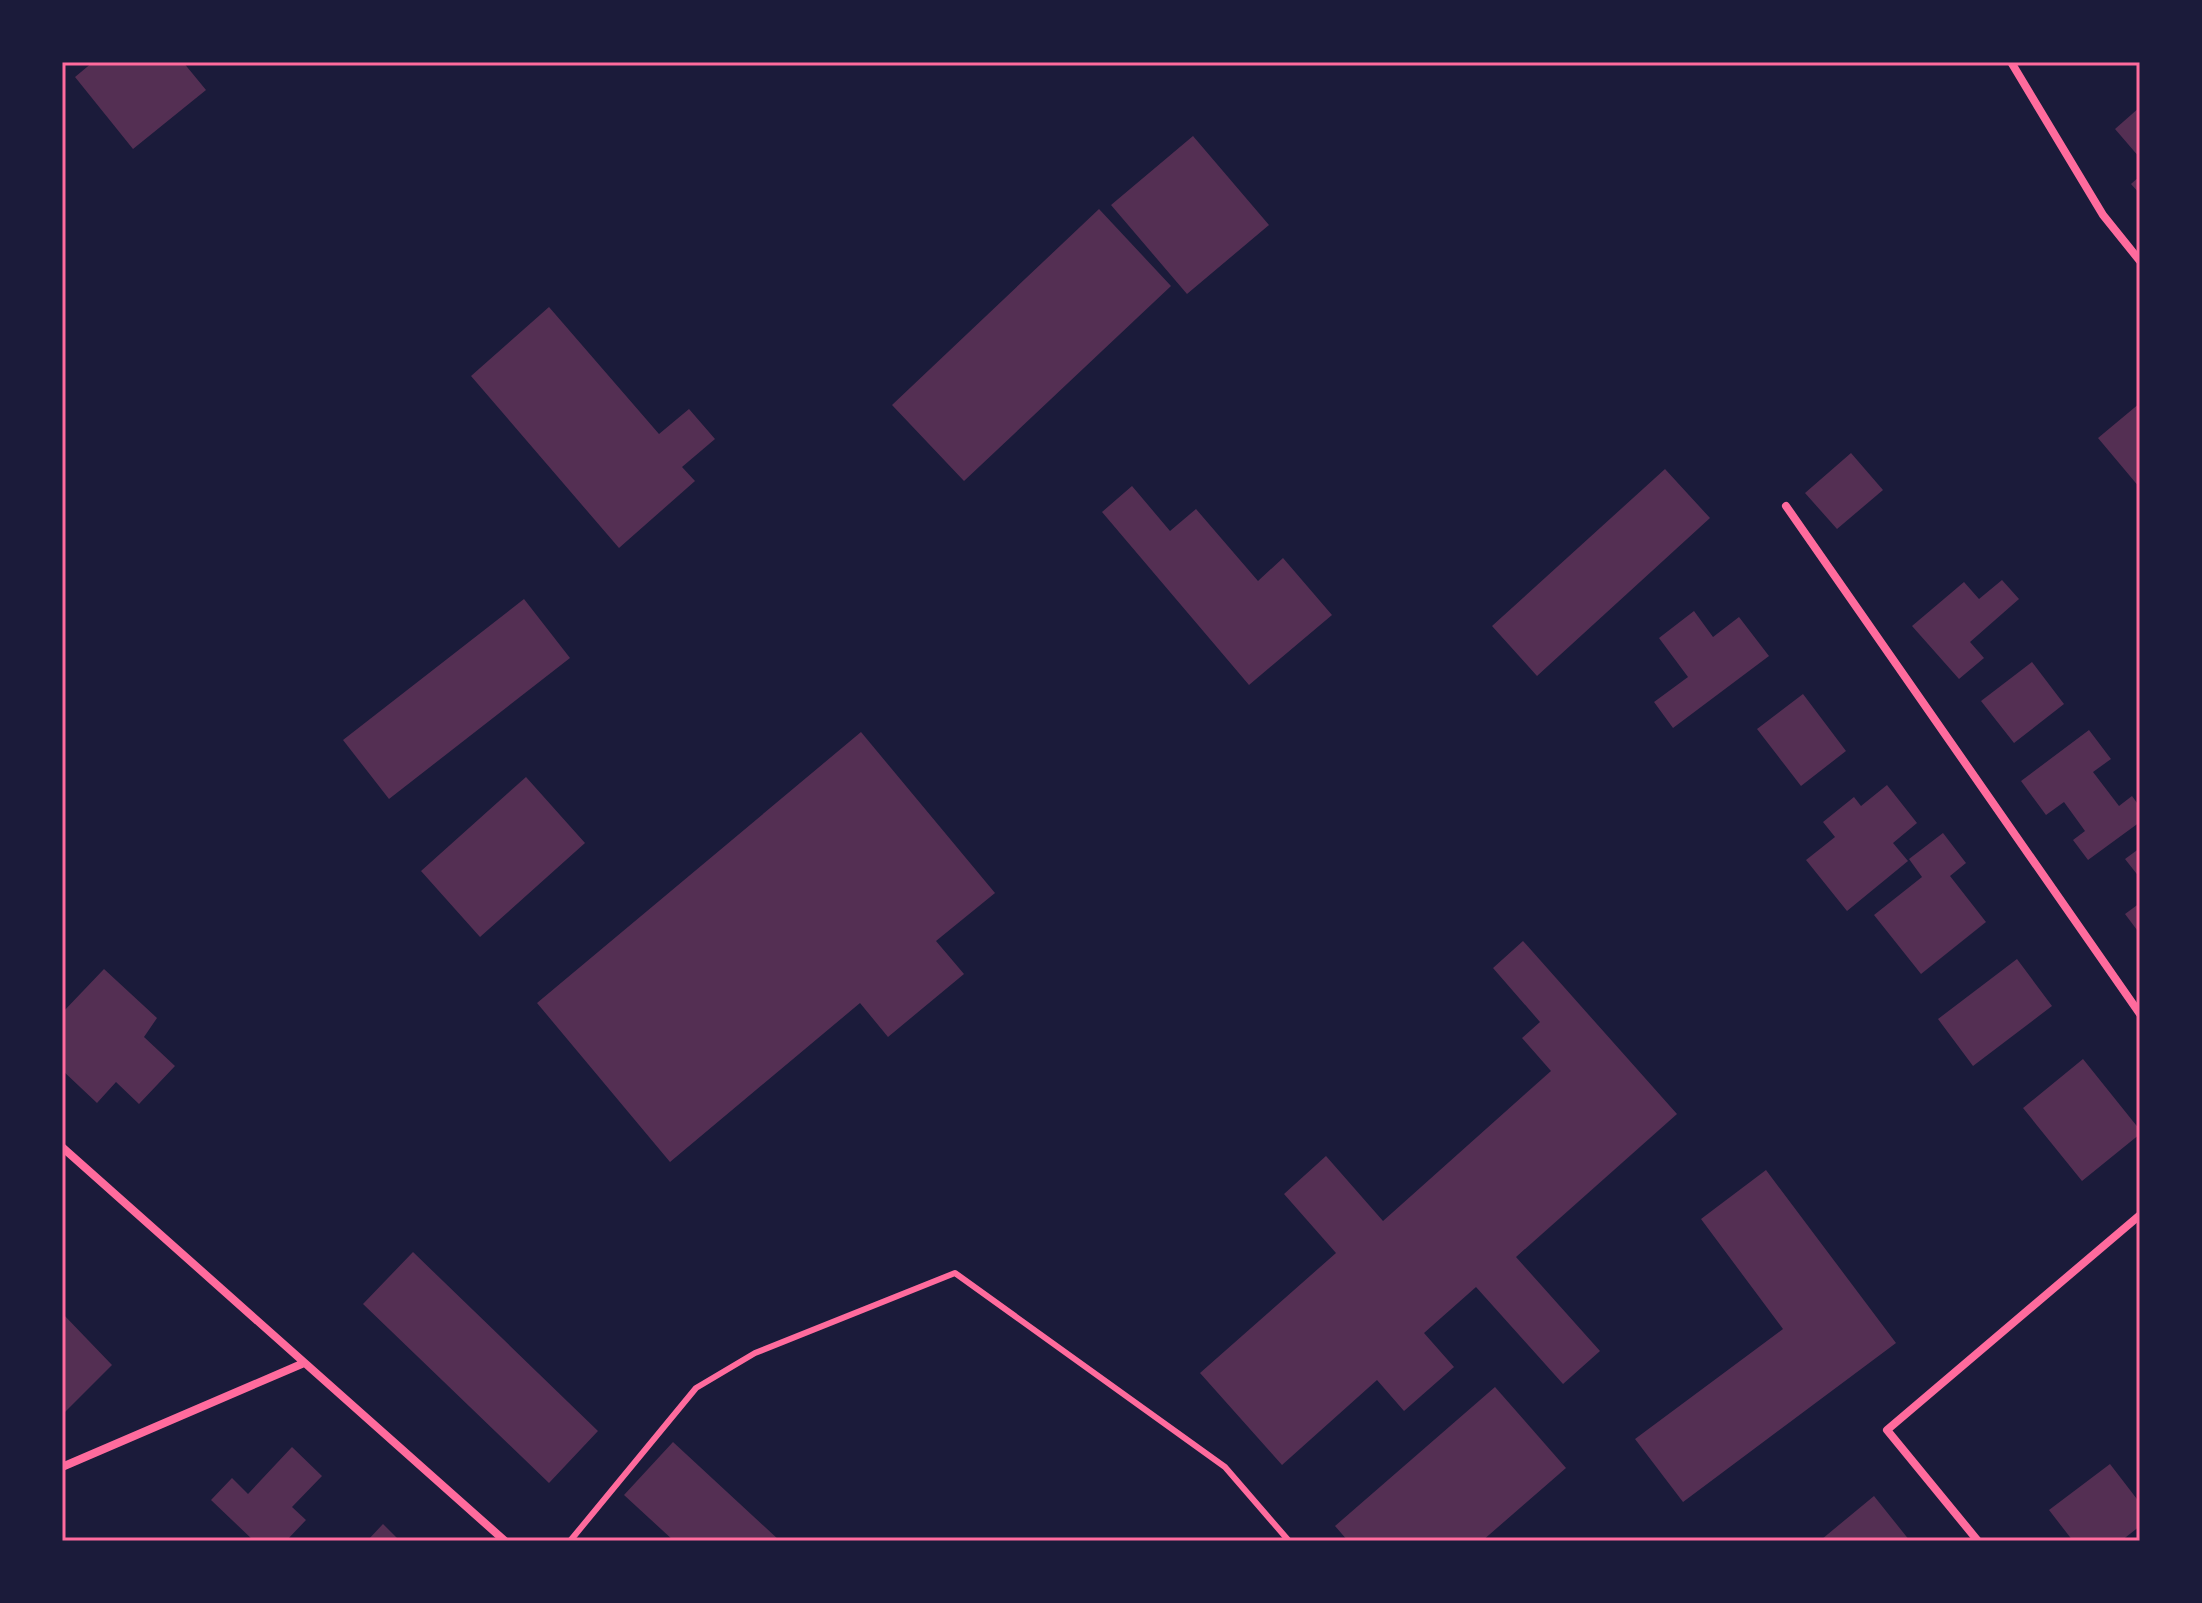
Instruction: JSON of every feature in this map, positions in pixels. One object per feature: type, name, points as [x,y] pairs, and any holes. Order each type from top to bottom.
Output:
[{"type":"street","points":[[2011,62],[2103,215],[2140,261]]},
{"type":"street","points":[[1786,506],[2140,1014]]},
{"type":"street","points":[[62,1147],[505,1541]]},
{"type":"street","points":[[1978,1541],[1887,1430],[2140,1215]]},
{"type":"street","points":[[62,1467],[304,1363]]},
{"type":"lane","points":[[570,1541],[696,1388],[755,1353],[955,1273],[1225,1467],[1289,1541]]},
{"type":"building","points":[[93,62],[183,62],[206,90],[133,149],[75,77]]},
{"type":"building","points":[[2140,107],[2140,158],[2115,129]]},
{"type":"building","points":[[1193,136],[1269,225],[1187,294],[1111,205]]},
{"type":"building","points":[[2140,176],[2140,194],[2131,184]]},
{"type":"building","points":[[1099,209],[1171,286],[964,481],[892,405]]},
{"type":"building","points":[[549,307],[659,434],[689,409],[715,439],[682,467],[695,481],[619,548],[471,376]]},
{"type":"building","points":[[2140,403],[2140,488],[2098,438]]},
{"type":"building","points":[[1851,453],[1883,490],[1837,529],[1805,493]]},
{"type":"building","points":[[1665,469],[1710,518],[1537,676],[1492,626]]},
{"type":"building","points":[[1132,486],[1170,531],[1196,509],[1258,581],[1283,558],[1332,615],[1249,685],[1102,512]]},
{"type":"building","points":[[2002,580],[2019,599],[1970,642],[1984,658],[1959,679],[1912,626],[1964,582],[1979,599]]},
{"type":"building","points":[[524,599],[570,658],[389,799],[343,740]]},
{"type":"building","points":[[1694,611],[1713,637],[1739,617],[1769,656],[1673,728],[1654,702],[1688,677],[1659,638]]},
{"type":"building","points":[[2032,662],[2064,704],[2014,743],[1981,701]]},
{"type":"building","points":[[1803,694],[1846,751],[1801,786],[1757,729]]},
{"type":"building","points":[[2089,730],[2111,759],[2093,772],[2119,806],[2132,796],[2140,807],[2140,822],[2088,860],[2073,840],[2085,831],[2064,802],[2046,815],[2021,781]]},
{"type":"building","points":[[861,732],[995,893],[936,941],[964,974],[888,1037],[860,1003],[670,1162],[537,1003]]},
{"type":"building","points":[[526,777],[585,843],[480,937],[421,871]]},
{"type":"building","points":[[1887,785],[1917,823],[1893,843],[1908,861],[1847,911],[1806,860],[1835,837],[1823,822],[1854,797],[1861,806]]},
{"type":"building","points":[[1943,833],[1966,863],[1950,876],[1986,922],[1921,974],[1874,915],[1922,877],[1909,859]]},
{"type":"building","points":[[2140,848],[2140,878],[2125,859]]},
{"type":"building","points":[[2140,903],[2140,934],[2125,914]]},
{"type":"building","points":[[1523,941],[1677,1114],[1516,1257],[1600,1351],[1563,1384],[1476,1287],[1424,1333],[1454,1367],[1404,1411],[1377,1380],[1282,1465],[1200,1373],[1336,1253],[1284,1194],[1326,1156],[1383,1221],[1551,1071],[1522,1038],[1540,1022],[1493,968]]},
{"type":"building","points":[[2017,959],[2052,1006],[1973,1066],[1938,1019]]},
{"type":"building","points":[[104,969],[157,1018],[144,1037],[175,1066],[139,1104],[116,1082],[97,1103],[62,1070],[62,1013]]},
{"type":"building","points":[[2083,1059],[2140,1130],[2140,1134],[2082,1181],[2023,1108]]},
{"type":"building","points":[[1766,1170],[1896,1343],[1683,1502],[1635,1439],[1783,1329],[1701,1219]]},
{"type":"building","points":[[413,1252],[598,1431],[549,1483],[363,1304]]},
{"type":"building","points":[[62,1313],[112,1365],[62,1415]]},
{"type":"building","points":[[1495,1387],[1566,1468],[1482,1541],[1348,1541],[1335,1526]]},
{"type":"building","points":[[673,1442],[780,1541],[674,1541],[624,1495]]},
{"type":"building","points":[[292,1447],[322,1476],[292,1507],[306,1520],[286,1541],[254,1541],[211,1500],[232,1478],[248,1494]]},
{"type":"building","points":[[2110,1464],[2140,1503],[2140,1526],[2121,1541],[2073,1541],[2049,1510]]},
{"type":"building","points":[[1874,1496],[1910,1541],[1822,1539]]},
{"type":"building","points":[[383,1524],[400,1541],[367,1541]]}]
